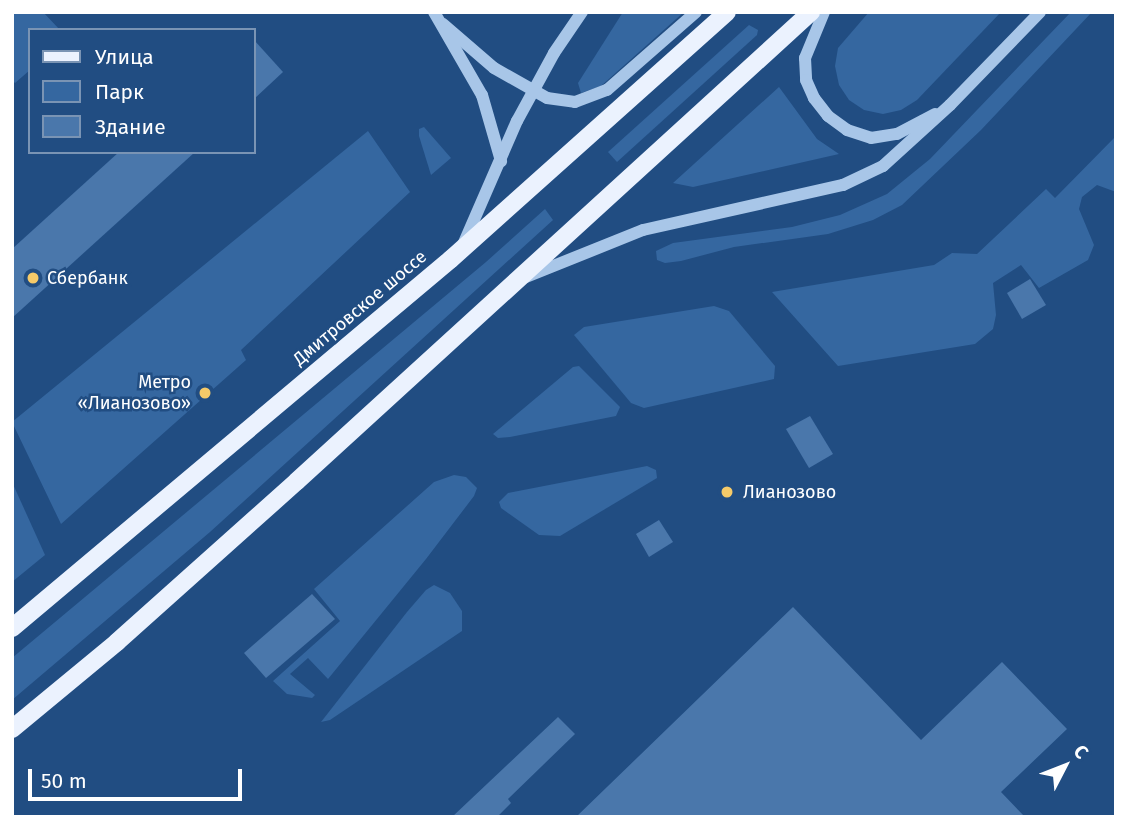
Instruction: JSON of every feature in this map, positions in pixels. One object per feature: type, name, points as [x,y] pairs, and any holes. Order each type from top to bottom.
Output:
[{"type":"main road","name":"Дмитровское шоссе","points":[[12,628],[463,246],[727,12]]},
{"type":"main road","points":[[12,729],[117,642],[811,12]]},
{"type":"street","points":[[434,12],[482,94],[501,161]]},
{"type":"street","points":[[463,246],[533,90],[582,12]]},
{"type":"street","points":[[443,24],[494,68],[533,90],[563,102],[591,99],[607,90],[696,12]]},
{"type":"street","points":[[824,12],[805,58],[806,80],[814,98],[828,116],[847,131],[871,138],[897,134],[950,105]]},
{"type":"street","points":[[517,280],[643,230],[843,185],[883,166],[903,151],[950,105],[1040,12]]},
{"type":"green space","points":[[12,12],[43,12],[58,28],[28,28],[28,72],[15,83],[12,80]]},
{"type":"green space","points":[[623,12],[684,12],[601,86],[581,93],[578,83]]},
{"type":"green space","points":[[869,12],[1001,12],[917,100],[901,110],[883,114],[864,110],[849,100],[839,85],[835,66],[838,48]]},
{"type":"green space","points":[[1071,12],[1092,12],[981,130],[902,205],[873,220],[828,234],[734,247],[681,261],[665,263],[657,260],[656,251],[673,243],[792,227],[840,215],[887,194],[930,159]]},
{"type":"green space","points":[[749,25],[758,30],[757,35],[617,162],[608,152]]},
{"type":"green space","points":[[779,87],[817,139],[839,154],[693,187],[673,183]]},
{"type":"green space","points":[[424,127],[451,158],[431,175],[419,136],[419,129]]},
{"type":"green space","points":[[368,131],[410,192],[241,350],[246,360],[61,524],[12,422]]},
{"type":"green space","points":[[1116,136],[1116,192],[1097,185],[1082,197],[1079,209],[1094,245],[1088,260],[1039,288],[1021,265],[993,283],[996,315],[993,329],[975,344],[838,366],[772,292],[934,265],[952,253],[977,254],[1046,189],[1055,198]]},
{"type":"green space","points":[[545,209],[553,220],[210,532],[12,700],[12,658],[486,262]]},
{"type":"green space","points":[[714,306],[729,311],[775,366],[774,379],[644,408],[631,403],[574,335],[584,327]]},
{"type":"green space","points":[[579,366],[620,407],[616,416],[510,437],[498,438],[493,434],[573,367]]},
{"type":"green space","points":[[647,466],[656,470],[657,478],[560,536],[539,535],[501,508],[499,502],[508,493]]},
{"type":"green space","points":[[454,475],[466,477],[477,488],[474,496],[426,559],[328,679],[308,658],[290,674],[315,695],[312,698],[287,694],[273,681],[340,621],[314,589],[434,482]]},
{"type":"green space","points":[[12,482],[45,555],[12,582]]},
{"type":"green space","points":[[434,585],[450,593],[462,611],[462,631],[330,720],[321,722],[407,612],[426,590]]},
{"type":"building","points":[[256,42],[283,72],[256,97]]},
{"type":"building","points":[[117,154],[193,154],[12,318],[12,249]]},
{"type":"building","points":[[1030,279],[1046,305],[1022,319],[1007,293]]},
{"type":"building","points":[[810,416],[833,454],[809,468],[786,429]]},
{"type":"building","points":[[659,520],[673,542],[649,557],[636,534]]},
{"type":"building","points":[[312,594],[335,619],[266,678],[244,653]]},
{"type":"building","points":[[793,607],[921,740],[1002,662],[1067,729],[1001,792],[1025,817],[576,817]]},
{"type":"building","points":[[558,717],[575,734],[508,799],[511,803],[497,817],[452,817]]},
{"type":"place","name":"Сбербанк","points":[[33,278]]},
{"type":"place","name":"Метро «Лианозово»","points":[[205,393]]},
{"type":"place","name":"Лианозово","points":[[727,492]]}]
